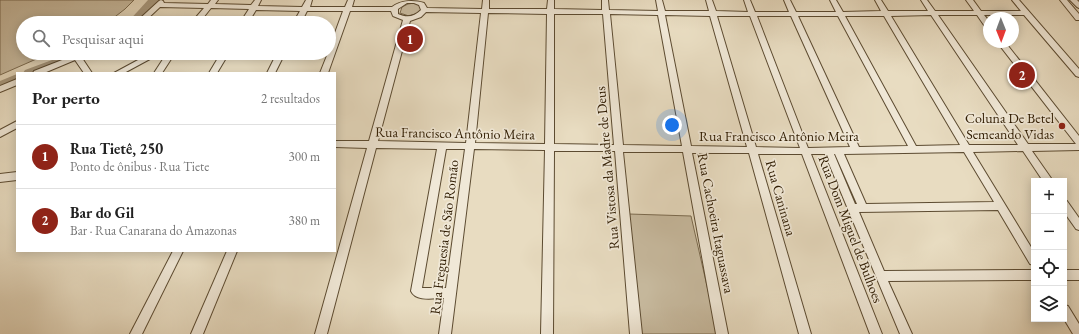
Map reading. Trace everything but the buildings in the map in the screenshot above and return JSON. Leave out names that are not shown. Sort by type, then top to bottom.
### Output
[{"type":"street","points":[[201,16],[215,0]]},
{"type":"street","points":[[248,16],[258,0]]},
{"type":"street","points":[[300,16],[309,0]]},
{"type":"street","points":[[336,41],[351,0]]},
{"type":"street","name":"Rua Freguesia de São Romão","points":[[445,334],[470,145],[486,0]]},
{"type":"street","points":[[547,334],[551,0]]},
{"type":"street","name":"Rua Vistosa da Madre de Deus","points":[[605,0],[636,334]]},
{"type":"street","name":"Rua Cachoeira Itaguassava","points":[[659,0],[722,334]]},
{"type":"street","name":"Rua Caninana","points":[[709,0],[805,334]]},
{"type":"street","name":"Rua Dom Miguel de Bulhoes","points":[[747,0],[876,334]]},
{"type":"street","points":[[787,0],[856,150]]},
{"type":"street","points":[[833,0],[913,148]]},
{"type":"street","points":[[878,0],[1031,256]]},
{"type":"street","points":[[924,0],[1046,178]]},
{"type":"street","points":[[969,0],[983,18]]},
{"type":"street","points":[[1015,0],[1076,66],[1079,74]]},
{"type":"street","points":[[1063,0],[1079,18]]},
{"type":"street","points":[[1073,0],[1079,6]]},
{"type":"street","points":[[147,16],[161,3],[209,7],[394,9],[402,3],[411,1],[419,2],[424,7],[424,10]]},
{"type":"street","points":[[394,9],[395,15],[407,19],[416,17],[424,10],[661,12],[713,14],[1026,13]]},
{"type":"street","points":[[321,334],[407,19]]},
{"type":"street","points":[[1006,48],[1079,142]]},
{"type":"street","points":[[40,72],[70,60]]},
{"type":"street","points":[[79,60],[87,72]]},
{"type":"street","points":[[120,72],[143,60]]},
{"type":"street","points":[[159,72],[166,60]]},
{"type":"street","points":[[214,72],[221,60]]},
{"type":"street","points":[[272,72],[278,60]]},
{"type":"street","points":[[324,72],[329,60]]},
{"type":"street","points":[[0,89],[16,82]]},
{"type":"street","points":[[0,134],[16,125]]},
{"type":"street","name":"Rua Francisco Antônio Meira","points":[[336,144],[806,151],[913,148],[1079,147]]},
{"type":"street","points":[[442,145],[416,291],[419,293],[451,293]]},
{"type":"street","points":[[833,150],[858,208],[881,276],[906,334]]},
{"type":"street","points":[[0,178],[16,176]]},
{"type":"street","points":[[858,208],[1001,206]]},
{"type":"street","points":[[1067,208],[1079,226]]},
{"type":"street","points":[[136,334],[177,252]]},
{"type":"street","points":[[197,334],[232,252]]},
{"type":"street","points":[[881,276],[1031,275]]},
{"type":"street","points":[[1067,275],[1079,275]]},
{"type":"street","points":[[1067,315],[1079,334]]},
{"type":"shaded area","points":[[0,0],[134,0],[116,16],[16,16],[16,60],[34,60],[0,75]]},
{"type":"shaded area","points":[[415,3],[420,6],[421,12],[409,16],[400,13],[402,7]]},
{"type":"shaded area","points":[[629,214],[691,216],[718,334],[640,334]]},
{"type":"waterway","points":[[139,16],[154,0]]},
{"type":"waterway","points":[[32,72],[63,60]]},
{"type":"waterway","points":[[0,86],[16,78]]},
{"type":"place","name":"Rua Tietê, 250","points":[[410,39]]},
{"type":"place","name":"Bar do Gil","points":[[1022,75]]},
{"type":"place","name":"Coluna De Betel Semeando Vidas","points":[[1062,126]]}]
